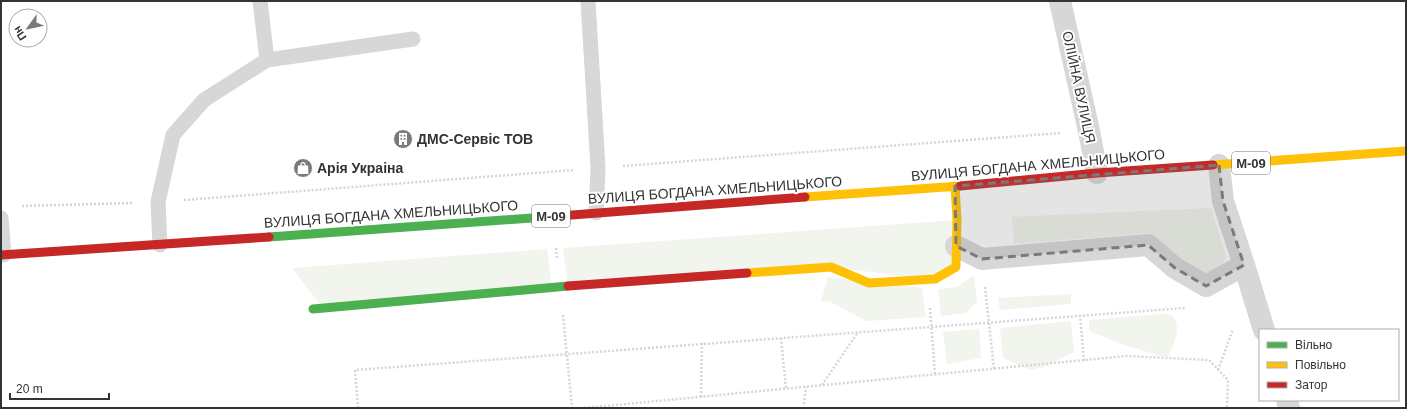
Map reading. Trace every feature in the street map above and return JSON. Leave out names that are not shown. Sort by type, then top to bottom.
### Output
[{"type":"main road","name":"ВУЛИЦЯ БОГДАНА ХМЕЛЬНИЦЬКОГО","points":[[2,255],[596,213],[955,186],[1097,173],[1406,151]]},
{"type":"main road","points":[[313,309],[560,286],[831,267],[869,284],[935,278],[956,267],[957,220],[955,186]]},
{"type":"street","name":"ОЛІЙНА ВУЛИЦЯ","points":[[1060,1],[1097,173]]},
{"type":"street","points":[[1219,165],[1224,201],[1264,329]]},
{"type":"street","points":[[956,246],[982,259],[1148,245],[1175,268],[1206,286],[1244,265]]},
{"type":"lane","points":[[260,1],[267,60]]},
{"type":"lane","points":[[588,1],[598,168],[596,213]]},
{"type":"lane","points":[[160,245],[158,202],[173,135],[204,100],[267,60],[413,39]]},
{"type":"lane","points":[[1,218],[2,255]]},
{"type":"path","points":[[17,206],[158,202],[1089,131]]},
{"type":"path","points":[[556,248],[572,408]]},
{"type":"path","points":[[982,259],[994,369]]},
{"type":"path","points":[[927,279],[935,374]]},
{"type":"path","points":[[358,408],[355,370],[1189,307]]},
{"type":"path","points":[[1080,315],[1084,361]]},
{"type":"path","points":[[822,385],[859,332]]},
{"type":"path","points":[[781,338],[786,389]]},
{"type":"path","points":[[701,397],[702,344]]},
{"type":"path","points":[[584,408],[1126,356],[1209,360],[1228,380],[1228,408]]},
{"type":"path","points":[[804,404],[806,387]]},
{"type":"highlighted area","points":[[1219,165],[1223,201],[1244,265],[1206,286],[1175,268],[1148,245],[982,259],[956,246],[955,186]]},
{"type":"shaded area","points":[[1211,208],[1226,256],[1221,269],[1207,277],[1195,270],[1149,233],[1014,244],[1012,217]]},
{"type":"shaded area","points":[[957,220],[956,267],[927,279],[831,267],[568,286],[563,248]]},
{"type":"shaded area","points":[[547,249],[552,288],[323,308],[292,268]]},
{"type":"shaded area","points":[[974,275],[977,301],[966,313],[941,316],[938,289],[957,287]]},
{"type":"shaded area","points":[[828,277],[922,288],[926,317],[866,321],[829,301],[821,302]]},
{"type":"shaded area","points":[[1071,294],[1071,304],[1000,310],[998,298]]},
{"type":"shaded area","points":[[1162,314],[1172,315],[1177,325],[1176,336],[1168,358],[1121,344],[1089,331],[1089,320]]},
{"type":"shaded area","points":[[1071,321],[1074,352],[1044,367],[1030,370],[1003,358],[1000,328]]},
{"type":"shaded area","points":[[979,329],[981,358],[947,364],[943,332]]},
{"type":"traffic: fast","points":[[269,237],[559,216]]},
{"type":"traffic: fast","points":[[313,309],[568,286]]},
{"type":"traffic: slow","points":[[1213,165],[1406,151]]},
{"type":"traffic: slow","points":[[747,273],[831,267],[869,283],[935,279],[956,267],[957,220],[955,186]]},
{"type":"traffic: slow","points":[[805,197],[960,186]]},
{"type":"traffic: jam","points":[[960,186],[1097,173],[1213,165]]},
{"type":"traffic: jam","points":[[559,216],[805,197]]},
{"type":"traffic: jam","points":[[1,255],[269,237]]},
{"type":"traffic: jam","points":[[568,286],[747,273]]},
{"type":"place","name":"ДМС-Сервіс ТОВ","points":[[403,139]]},
{"type":"place","name":"Арія Украіна","points":[[303,168]]}]
